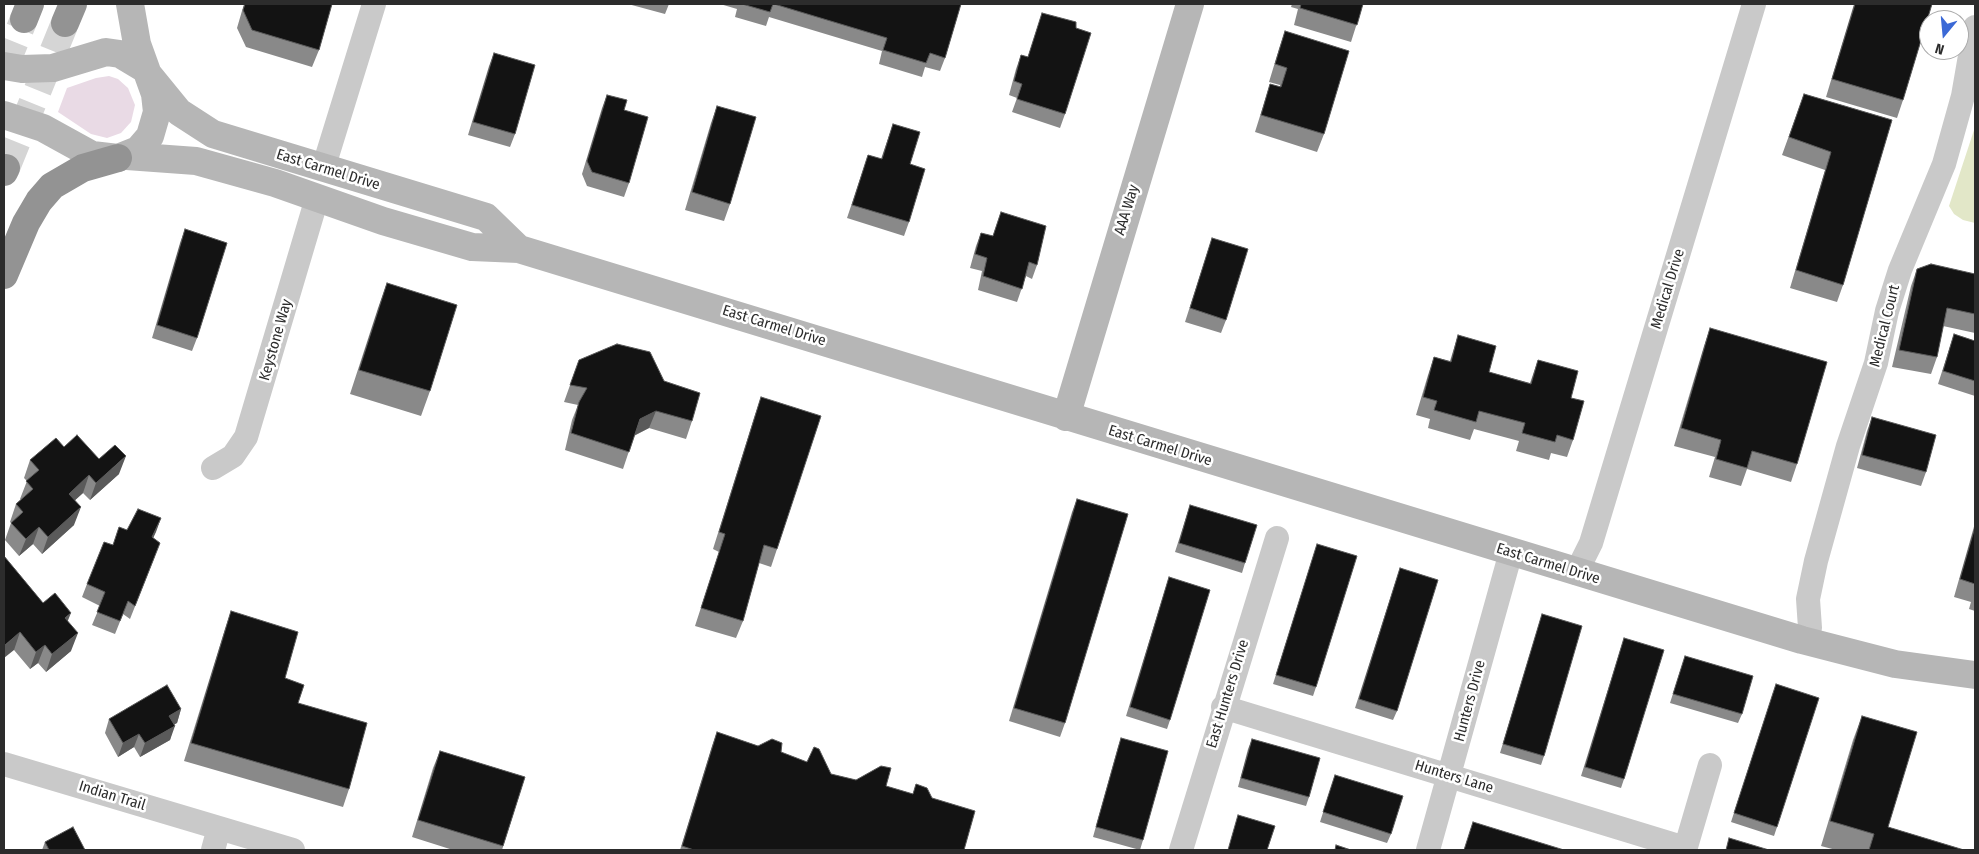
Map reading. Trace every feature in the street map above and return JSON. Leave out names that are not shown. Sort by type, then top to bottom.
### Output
[{"type":"highway","points":[[4,275],[26,223],[52,186],[83,168],[123,157]]},
{"type":"street","points":[[123,157],[145,143],[156,122],[158,112],[155,94],[137,44],[130,4]]},
{"type":"street","points":[[324,169],[374,4]]},
{"type":"street","name":"AAA Way","points":[[1066,418],[1190,4]]},
{"type":"street","name":"Medical Drive","points":[[1576,573],[1591,543],[1754,4]]},
{"type":"street","name":"Medical Court","points":[[1806,634],[1808,599],[1818,551],[1848,446],[1876,363],[1887,311],[1900,270],[1947,154],[1963,96],[1975,27]]},
{"type":"street","points":[[4,66],[28,70],[53,68],[106,52],[120,54],[147,71]]},
{"type":"street","name":"East Carmel Drive","points":[[147,71],[179,112],[208,132],[232,142],[486,217],[520,249]]},
{"type":"street","name":"East Carmel Drive","points":[[4,115],[43,128],[92,155],[196,161],[275,183],[383,221],[472,247],[520,249],[1576,573],[1806,634],[1895,664],[1975,676]]},
{"type":"street","name":"Keystone Way","points":[[214,468],[233,456],[246,437],[317,198]]},
{"type":"street","name":"East Hunters Drive","points":[[1181,850],[1223,707],[1277,538]]},
{"type":"street","name":"Hunters Drive","points":[[1428,850],[1511,552]]},
{"type":"street","name":"Hunters Lane","points":[[1223,707],[1685,849]]},
{"type":"street","name":"Indian Trail","points":[[4,764],[216,839],[293,850]]},
{"type":"street","points":[[1685,849],[1710,765]]},
{"type":"shaded area","points":[[109,76],[118,79],[128,88],[135,105],[131,122],[121,133],[107,138],[91,134],[58,112],[67,88],[96,78]]},
{"type":"shaded area","points":[[1975,127],[1975,223],[1963,220],[1954,214],[1949,206]]},
{"type":"building","points":[[245,4],[332,4],[319,50],[252,30],[243,10]]},
{"type":"building","points":[[742,4],[773,4],[770,12]]},
{"type":"building","points":[[774,4],[961,4],[945,58],[930,53],[926,63],[883,50],[887,38]]},
{"type":"building","points":[[1301,4],[1363,4],[1357,25],[1300,8]]},
{"type":"building","points":[[1855,4],[1932,4],[1930,10],[1919,10],[1919,47],[1903,100],[1832,79]]},
{"type":"building","points":[[1042,13],[1076,22],[1076,28],[1091,33],[1065,114],[1017,99],[1022,84],[1014,81],[1021,55],[1028,57]]},
{"type":"building","points":[[1285,31],[1349,51],[1324,134],[1261,115],[1270,84],[1281,87],[1287,68],[1275,64]]},
{"type":"building","points":[[494,53],[535,65],[515,134],[473,122]]},
{"type":"building","points":[[1804,94],[1892,120],[1843,285],[1796,270],[1831,152],[1789,137]]},
{"type":"building","points":[[607,95],[627,100],[624,110],[648,117],[629,183],[592,172],[587,161]]},
{"type":"building","points":[[717,106],[756,117],[730,204],[692,192]]},
{"type":"building","points":[[893,124],[920,132],[910,164],[925,169],[909,222],[852,205],[868,155],[882,159]]},
{"type":"building","points":[[1001,212],[1046,226],[1037,265],[1029,262],[1022,289],[983,276],[987,258],[975,254],[981,233],[993,236]]},
{"type":"building","points":[[185,229],[227,243],[197,338],[157,325]]},
{"type":"building","points":[[1212,238],[1248,249],[1226,320],[1190,308]]},
{"type":"building","points":[[1931,264],[1975,274],[1975,314],[1947,308],[1937,357],[1899,350],[1917,269]]},
{"type":"building","points":[[387,283],[457,305],[430,391],[359,370]]},
{"type":"building","points":[[1710,328],[1827,362],[1797,464],[1752,451],[1747,468],[1716,459],[1721,440],[1681,428]]},
{"type":"building","points":[[1954,334],[1975,341],[1975,381],[1943,371]]},
{"type":"building","points":[[1458,335],[1496,346],[1489,372],[1531,384],[1538,360],[1578,371],[1571,398],[1584,401],[1573,440],[1557,435],[1555,442],[1522,433],[1525,423],[1479,411],[1476,422],[1434,410],[1437,401],[1423,397],[1434,357],[1451,362]]},
{"type":"building","points":[[617,344],[650,352],[664,381],[700,393],[692,421],[656,411],[640,419],[629,452],[571,433],[579,402],[587,388],[570,385],[579,360]]},
{"type":"building","points":[[761,397],[821,416],[777,549],[764,545],[743,621],[701,608],[725,534],[719,532]]},
{"type":"building","points":[[1872,417],[1936,435],[1926,472],[1862,455]]},
{"type":"building","points":[[77,435],[99,459],[115,445],[126,456],[96,483],[89,475],[69,494],[81,507],[48,537],[39,527],[26,539],[11,523],[23,512],[16,504],[33,489],[26,481],[39,470],[30,460],[56,438],[64,447]]},
{"type":"building","points":[[1077,499],[1128,514],[1065,723],[1014,708]]},
{"type":"building","points":[[1190,505],[1257,525],[1245,563],[1179,543]]},
{"type":"building","points":[[138,509],[161,518],[152,537],[160,543],[135,606],[128,601],[120,621],[97,612],[105,592],[87,584],[104,542],[113,545],[119,527],[127,530]]},
{"type":"building","points":[[1975,527],[1975,584],[1960,579]]},
{"type":"building","points":[[1317,544],[1357,556],[1316,687],[1276,675]]},
{"type":"building","points":[[4,556],[43,603],[55,593],[71,613],[65,618],[78,633],[52,654],[45,645],[36,652],[20,632],[4,646]]},
{"type":"building","points":[[1400,568],[1438,580],[1397,711],[1359,699]]},
{"type":"building","points":[[1169,577],[1210,590],[1170,720],[1130,707]]},
{"type":"building","points":[[231,611],[298,632],[285,678],[304,685],[298,703],[367,723],[349,789],[191,743]]},
{"type":"building","points":[[1542,614],[1582,626],[1544,756],[1503,744]]},
{"type":"building","points":[[1624,638],[1664,650],[1624,779],[1585,767]]},
{"type":"building","points":[[1685,656],[1753,676],[1742,714],[1673,694]]},
{"type":"building","points":[[1776,684],[1819,698],[1777,827],[1734,813]]},
{"type":"building","points":[[167,685],[181,709],[169,716],[175,726],[145,743],[139,734],[123,743],[109,719]]},
{"type":"building","points":[[1862,716],[1917,732],[1888,827],[1964,850],[1869,850],[1874,834],[1830,821]]},
{"type":"building","points":[[717,732],[758,746],[772,739],[782,743],[781,752],[807,762],[814,747],[819,749],[831,774],[856,780],[881,766],[891,768],[886,786],[913,794],[916,784],[927,788],[932,798],[975,811],[964,850],[694,850],[682,846]]},
{"type":"building","points":[[1121,738],[1168,751],[1143,840],[1096,827]]},
{"type":"building","points":[[1252,739],[1320,758],[1309,797],[1241,778]]},
{"type":"building","points":[[440,751],[525,777],[503,846],[418,820]]},
{"type":"building","points":[[1335,775],[1403,796],[1391,834],[1323,812]]},
{"type":"building","points":[[1238,815],[1275,826],[1267,850],[1228,850]]},
{"type":"building","points":[[1473,822],[1564,850],[1464,850]]},
{"type":"building","points":[[73,827],[85,850],[49,850],[45,842]]},
{"type":"building","points":[[1729,838],[1769,850],[1726,850]]},
{"type":"building","points":[[1336,845],[1351,850],[1335,850]]},
{"type":"tunnel","points":[[4,68],[24,19]]},
{"type":"tunnel","points":[[6,168],[65,23]]}]
